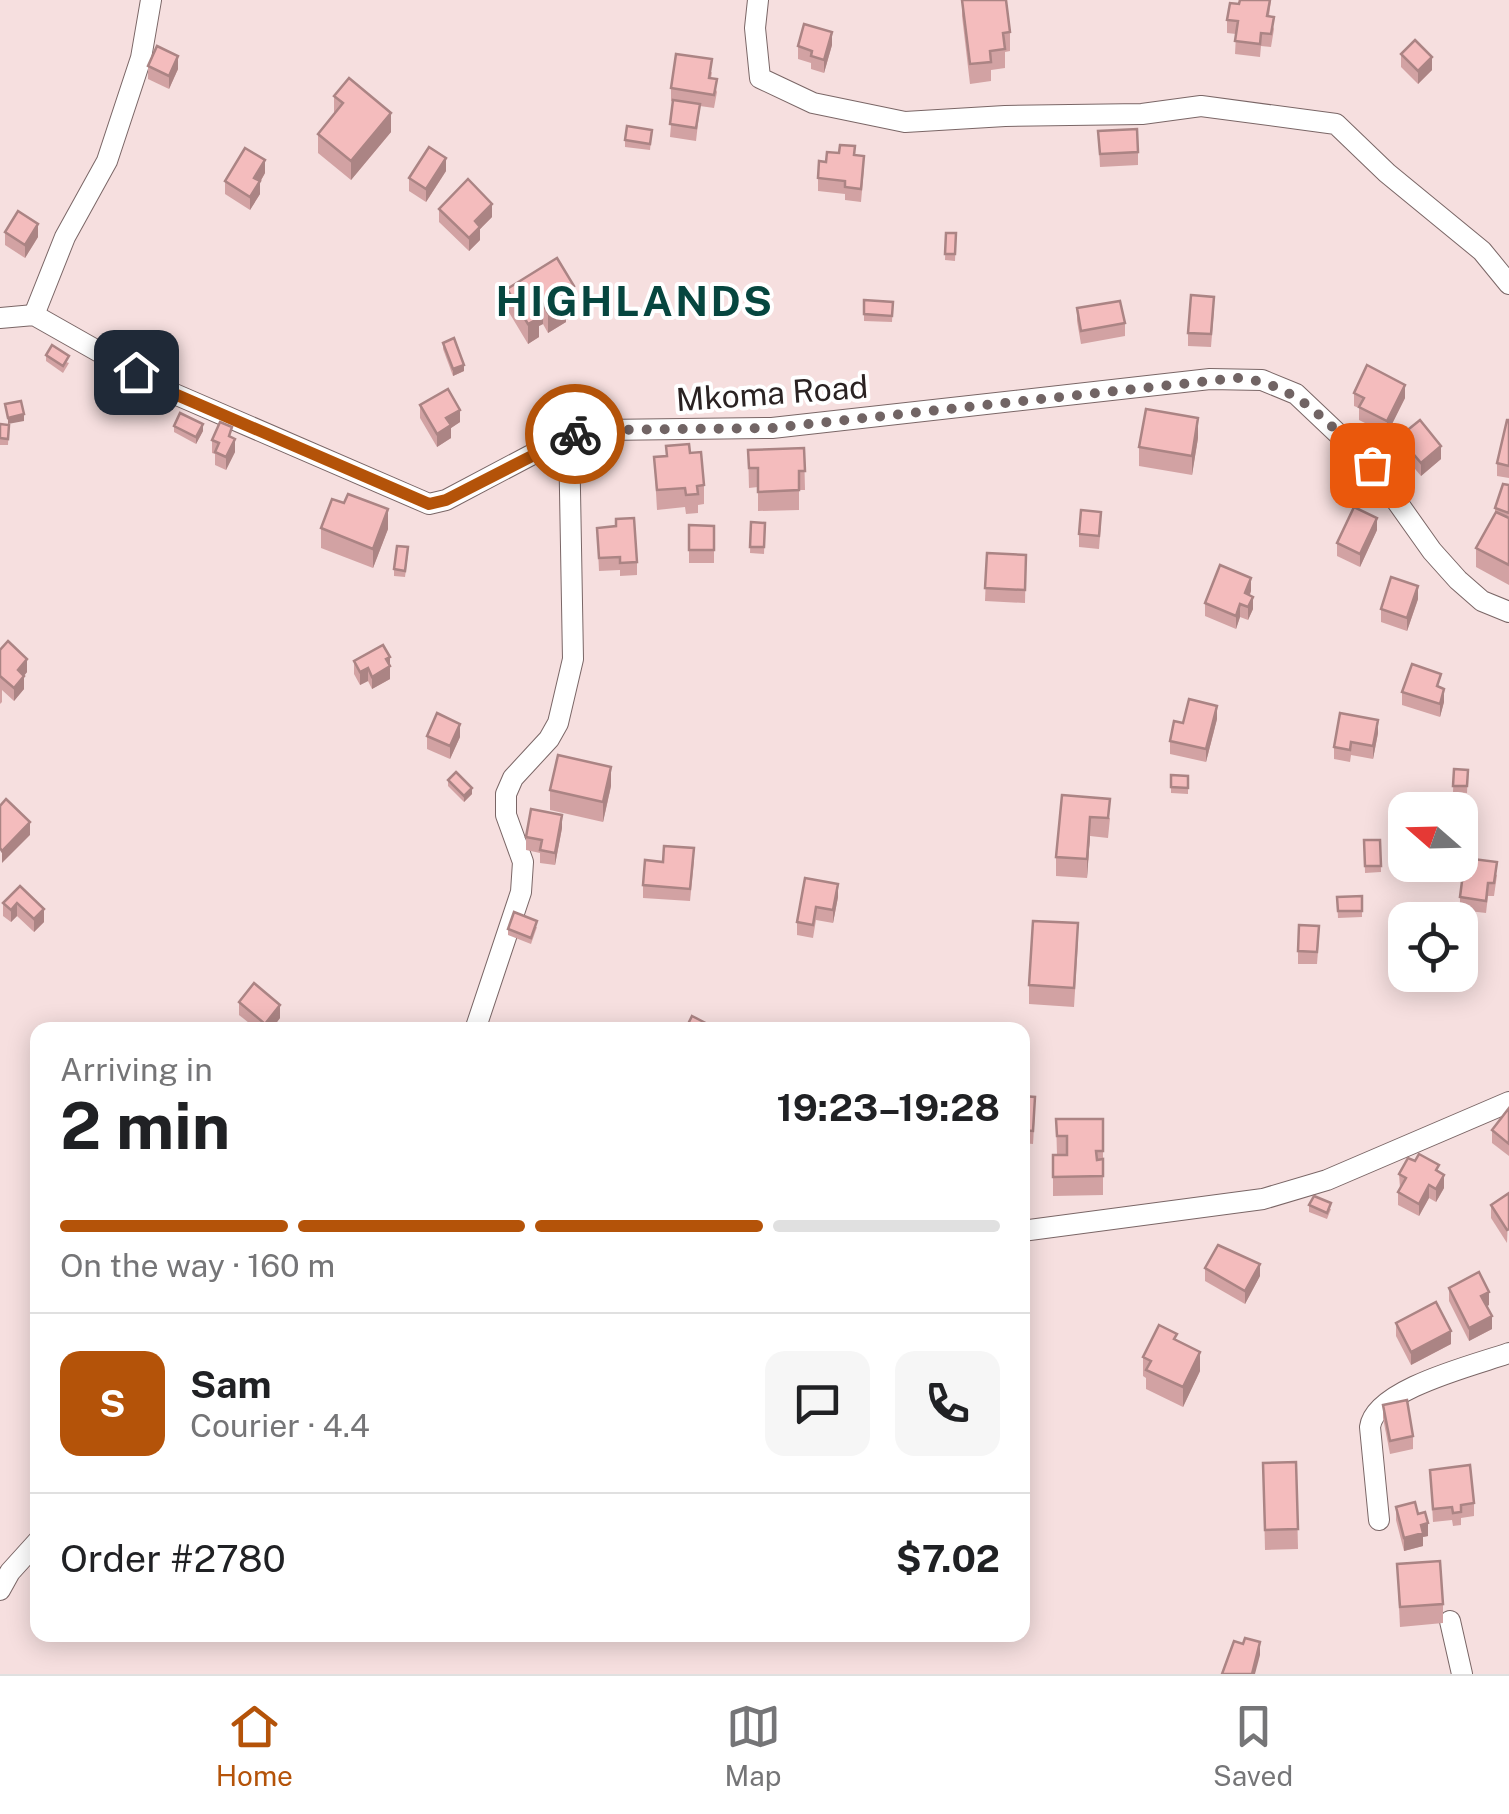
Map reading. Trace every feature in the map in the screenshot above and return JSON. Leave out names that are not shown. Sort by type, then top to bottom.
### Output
[{"type":"street","points":[[0,318],[34,315],[65,237],[107,161],[140,58],[150,0]]},
{"type":"street","points":[[758,0],[754,28],[760,78],[813,103],[905,122],[1142,114],[1201,106],[1336,124],[1482,252],[1509,284]]},
{"type":"street","name":"Mkoma Road","points":[[34,315],[170,392],[429,504],[446,500],[568,435],[602,430],[772,428],[1210,379],[1262,380],[1296,394],[1372,465],[1458,580],[1482,601],[1509,612]]},
{"type":"street","points":[[478,1022],[521,892],[524,862],[506,815],[506,794],[513,778],[550,739],[558,723],[572,659],[568,435]]},
{"type":"street","points":[[1030,1230],[1262,1199],[1327,1180],[1509,1102]]},
{"type":"street","points":[[1379,1520],[1370,1427],[1374,1412],[1404,1391],[1509,1353]]},
{"type":"street","points":[[0,1590],[30,1550]]},
{"type":"street","points":[[1450,1621],[1462,1674]]},
{"type":"building","points":[[962,0],[1006,0],[1010,32],[1003,33],[1005,49],[990,51],[991,62],[970,64]]},
{"type":"building","points":[[1240,0],[1270,0],[1267,16],[1274,17],[1271,34],[1261,33],[1260,44],[1235,41],[1238,21],[1227,20],[1230,3],[1239,4]]},
{"type":"building","points":[[804,24],[832,32],[824,60],[798,46]]},
{"type":"building","points":[[1415,40],[1432,57],[1418,71],[1401,54]]},
{"type":"building","points":[[157,46],[178,56],[169,76],[148,66]]},
{"type":"building","points":[[676,54],[712,59],[709,78],[717,79],[714,95],[671,88]]},
{"type":"building","points":[[349,78],[391,113],[351,161],[318,134],[343,103],[334,96]]},
{"type":"building","points":[[673,100],[700,104],[696,128],[670,124]]},
{"type":"building","points":[[627,126],[652,130],[650,144],[625,140]]},
{"type":"building","points":[[1137,129],[1138,152],[1100,154],[1098,131]]},
{"type":"building","points":[[840,145],[855,146],[854,155],[864,156],[861,189],[845,187],[845,181],[818,178],[819,161],[826,162],[827,152],[839,153]]},
{"type":"building","points":[[429,147],[446,158],[426,189],[409,178]]},
{"type":"building","points":[[245,148],[265,160],[254,178],[260,181],[250,197],[225,181]]},
{"type":"building","points":[[468,179],[492,204],[475,221],[480,227],[469,238],[439,209]]},
{"type":"building","points":[[18,211],[38,224],[25,245],[5,232]]},
{"type":"building","points":[[946,233],[956,233],[955,254],[945,254]]},
{"type":"building","points":[[557,258],[574,286],[561,294],[566,302],[548,313],[543,304],[534,310],[539,318],[528,324],[507,289]]},
{"type":"building","points":[[1191,295],[1214,297],[1211,334],[1188,333]]},
{"type":"building","points":[[864,300],[893,302],[892,316],[864,314]]},
{"type":"building","points":[[1120,301],[1125,323],[1081,331],[1077,308]]},
{"type":"building","points":[[454,338],[464,365],[453,369],[443,343]]},
{"type":"building","points":[[52,345],[69,356],[63,366],[46,355]]},
{"type":"building","points":[[1367,365],[1405,385],[1387,421],[1359,407],[1364,398],[1354,393]]},
{"type":"building","points":[[448,389],[460,410],[446,418],[451,425],[437,434],[420,405]]},
{"type":"building","points":[[21,401],[24,414],[8,418],[5,404]]},
{"type":"building","points":[[1146,409],[1198,418],[1192,456],[1139,447]]},
{"type":"building","points":[[180,413],[203,424],[196,437],[174,426]]},
{"type":"building","points":[[1420,420],[1441,446],[1421,463],[1399,437]]},
{"type":"building","points":[[1509,420],[1509,466],[1497,463]]},
{"type":"building","points":[[220,422],[232,427],[229,436],[235,439],[226,457],[215,452],[219,443],[212,440]]},
{"type":"building","points":[[0,424],[9,425],[8,439],[0,438]]},
{"type":"building","points":[[689,444],[690,453],[701,452],[704,485],[697,486],[698,494],[686,495],[685,488],[657,490],[654,457],[667,456],[666,446]]},
{"type":"building","points":[[804,448],[805,471],[799,471],[799,490],[758,492],[758,468],[749,468],[748,450]]},
{"type":"building","points":[[1503,484],[1509,485],[1509,513],[1495,508]]},
{"type":"building","points":[[348,494],[388,509],[373,549],[321,528],[332,499],[344,503]]},
{"type":"building","points":[[1354,507],[1377,518],[1360,554],[1337,543]]},
{"type":"building","points":[[1081,510],[1101,512],[1099,536],[1079,534]]},
{"type":"building","points":[[1496,512],[1509,518],[1509,565],[1476,548]]},
{"type":"building","points":[[634,518],[637,562],[620,563],[620,557],[599,558],[597,528],[616,526],[616,519]]},
{"type":"building","points":[[751,522],[765,523],[764,547],[750,547]]},
{"type":"building","points":[[689,525],[714,526],[714,550],[689,550]]},
{"type":"building","points":[[397,546],[408,547],[405,571],[394,569]]},
{"type":"building","points":[[987,553],[1026,555],[1025,590],[985,588]]},
{"type":"building","points":[[1220,565],[1251,578],[1245,593],[1253,597],[1248,607],[1240,604],[1236,616],[1205,603]]},
{"type":"building","points":[[1391,577],[1418,586],[1407,618],[1381,609]]},
{"type":"building","points":[[8,641],[27,659],[18,670],[24,676],[14,688],[0,676],[0,650]]},
{"type":"building","points":[[383,645],[390,666],[372,677],[368,668],[360,672],[354,661]]},
{"type":"building","points":[[1412,664],[1441,674],[1437,686],[1444,689],[1440,704],[1402,692]]},
{"type":"building","points":[[1189,699],[1217,706],[1206,749],[1170,741],[1174,721],[1183,723]]},
{"type":"building","points":[[437,713],[460,724],[450,746],[427,736]]},
{"type":"building","points":[[1340,713],[1378,720],[1373,746],[1351,742],[1350,750],[1334,747]]},
{"type":"building","points":[[558,755],[611,767],[603,802],[550,790]]},
{"type":"building","points":[[1454,769],[1468,770],[1467,786],[1453,786]]},
{"type":"building","points":[[456,772],[472,788],[464,796],[448,780]]},
{"type":"building","points":[[1171,775],[1188,776],[1188,788],[1171,787]]},
{"type":"building","points":[[1062,795],[1110,799],[1108,818],[1090,817],[1087,859],[1056,857]]},
{"type":"building","points":[[6,799],[30,822],[2,851],[0,806]]},
{"type":"building","points":[[531,809],[562,815],[555,853],[540,850],[542,840],[526,837]]},
{"type":"building","points":[[1364,840],[1380,840],[1381,866],[1365,866]]},
{"type":"building","points":[[664,846],[694,848],[690,889],[643,885],[645,860],[663,862]]},
{"type":"building","points":[[1478,860],[1497,862],[1486,901],[1460,897],[1462,882],[1478,882]]},
{"type":"building","points":[[805,878],[838,884],[833,910],[816,907],[813,925],[797,922]]},
{"type":"building","points":[[20,886],[44,909],[34,919],[17,903],[11,910],[3,903]]},
{"type":"building","points":[[1362,896],[1362,911],[1338,911],[1337,897]]},
{"type":"building","points":[[514,912],[537,921],[531,938],[508,929]]},
{"type":"building","points":[[1033,921],[1078,923],[1074,988],[1029,985]]},
{"type":"building","points":[[1299,925],[1319,926],[1317,952],[1298,951]]},
{"type":"building","points":[[254,983],[280,1005],[263,1022],[239,1002]]},
{"type":"building","points":[[1030,1097],[1035,1097],[1033,1131],[1030,1131]]},
{"type":"building","points":[[1509,1108],[1509,1144],[1492,1130]]},
{"type":"building","points":[[1056,1119],[1103,1119],[1103,1151],[1096,1151],[1097,1160],[1103,1159],[1103,1176],[1053,1177],[1053,1155],[1067,1155],[1067,1136],[1057,1136]]},
{"type":"building","points":[[1419,1154],[1439,1165],[1436,1170],[1444,1175],[1436,1189],[1429,1185],[1419,1204],[1398,1192],[1406,1178],[1399,1174],[1408,1158],[1415,1161]]},
{"type":"building","points":[[1509,1193],[1509,1229],[1507,1230],[1491,1205]]},
{"type":"building","points":[[1314,1196],[1331,1203],[1327,1213],[1309,1205]]},
{"type":"building","points":[[1218,1245],[1260,1264],[1245,1291],[1205,1268]]},
{"type":"building","points":[[1479,1272],[1489,1292],[1481,1296],[1492,1316],[1469,1328],[1449,1288]]},
{"type":"building","points":[[1436,1302],[1451,1331],[1411,1352],[1396,1323]]},
{"type":"building","points":[[1159,1325],[1177,1334],[1174,1339],[1200,1352],[1183,1387],[1146,1370],[1151,1361],[1143,1357]]},
{"type":"building","points":[[1407,1400],[1413,1436],[1390,1441],[1383,1405]]},
{"type":"building","points":[[1296,1462],[1298,1529],[1265,1530],[1263,1463]]},
{"type":"building","points":[[1470,1465],[1474,1503],[1461,1505],[1461,1512],[1453,1513],[1452,1507],[1433,1509],[1430,1470]]},
{"type":"building","points":[[1415,1502],[1418,1514],[1425,1512],[1428,1523],[1421,1525],[1423,1533],[1404,1538],[1396,1507]]},
{"type":"building","points":[[1440,1561],[1443,1604],[1400,1607],[1397,1564]]},
{"type":"building","points":[[1245,1638],[1260,1642],[1252,1674],[1222,1674],[1234,1641],[1243,1644]]},
{"type":"way so far","points":[[575,434],[602,430],[772,428],[1237,378],[1262,380],[1296,394],[1372,465]]},
{"type":"district","name":"HIGHLANDS","points":[[635,300]]},
{"type":"route","points":[[136,372],[170,392],[429,504],[446,500],[575,434]]}]
